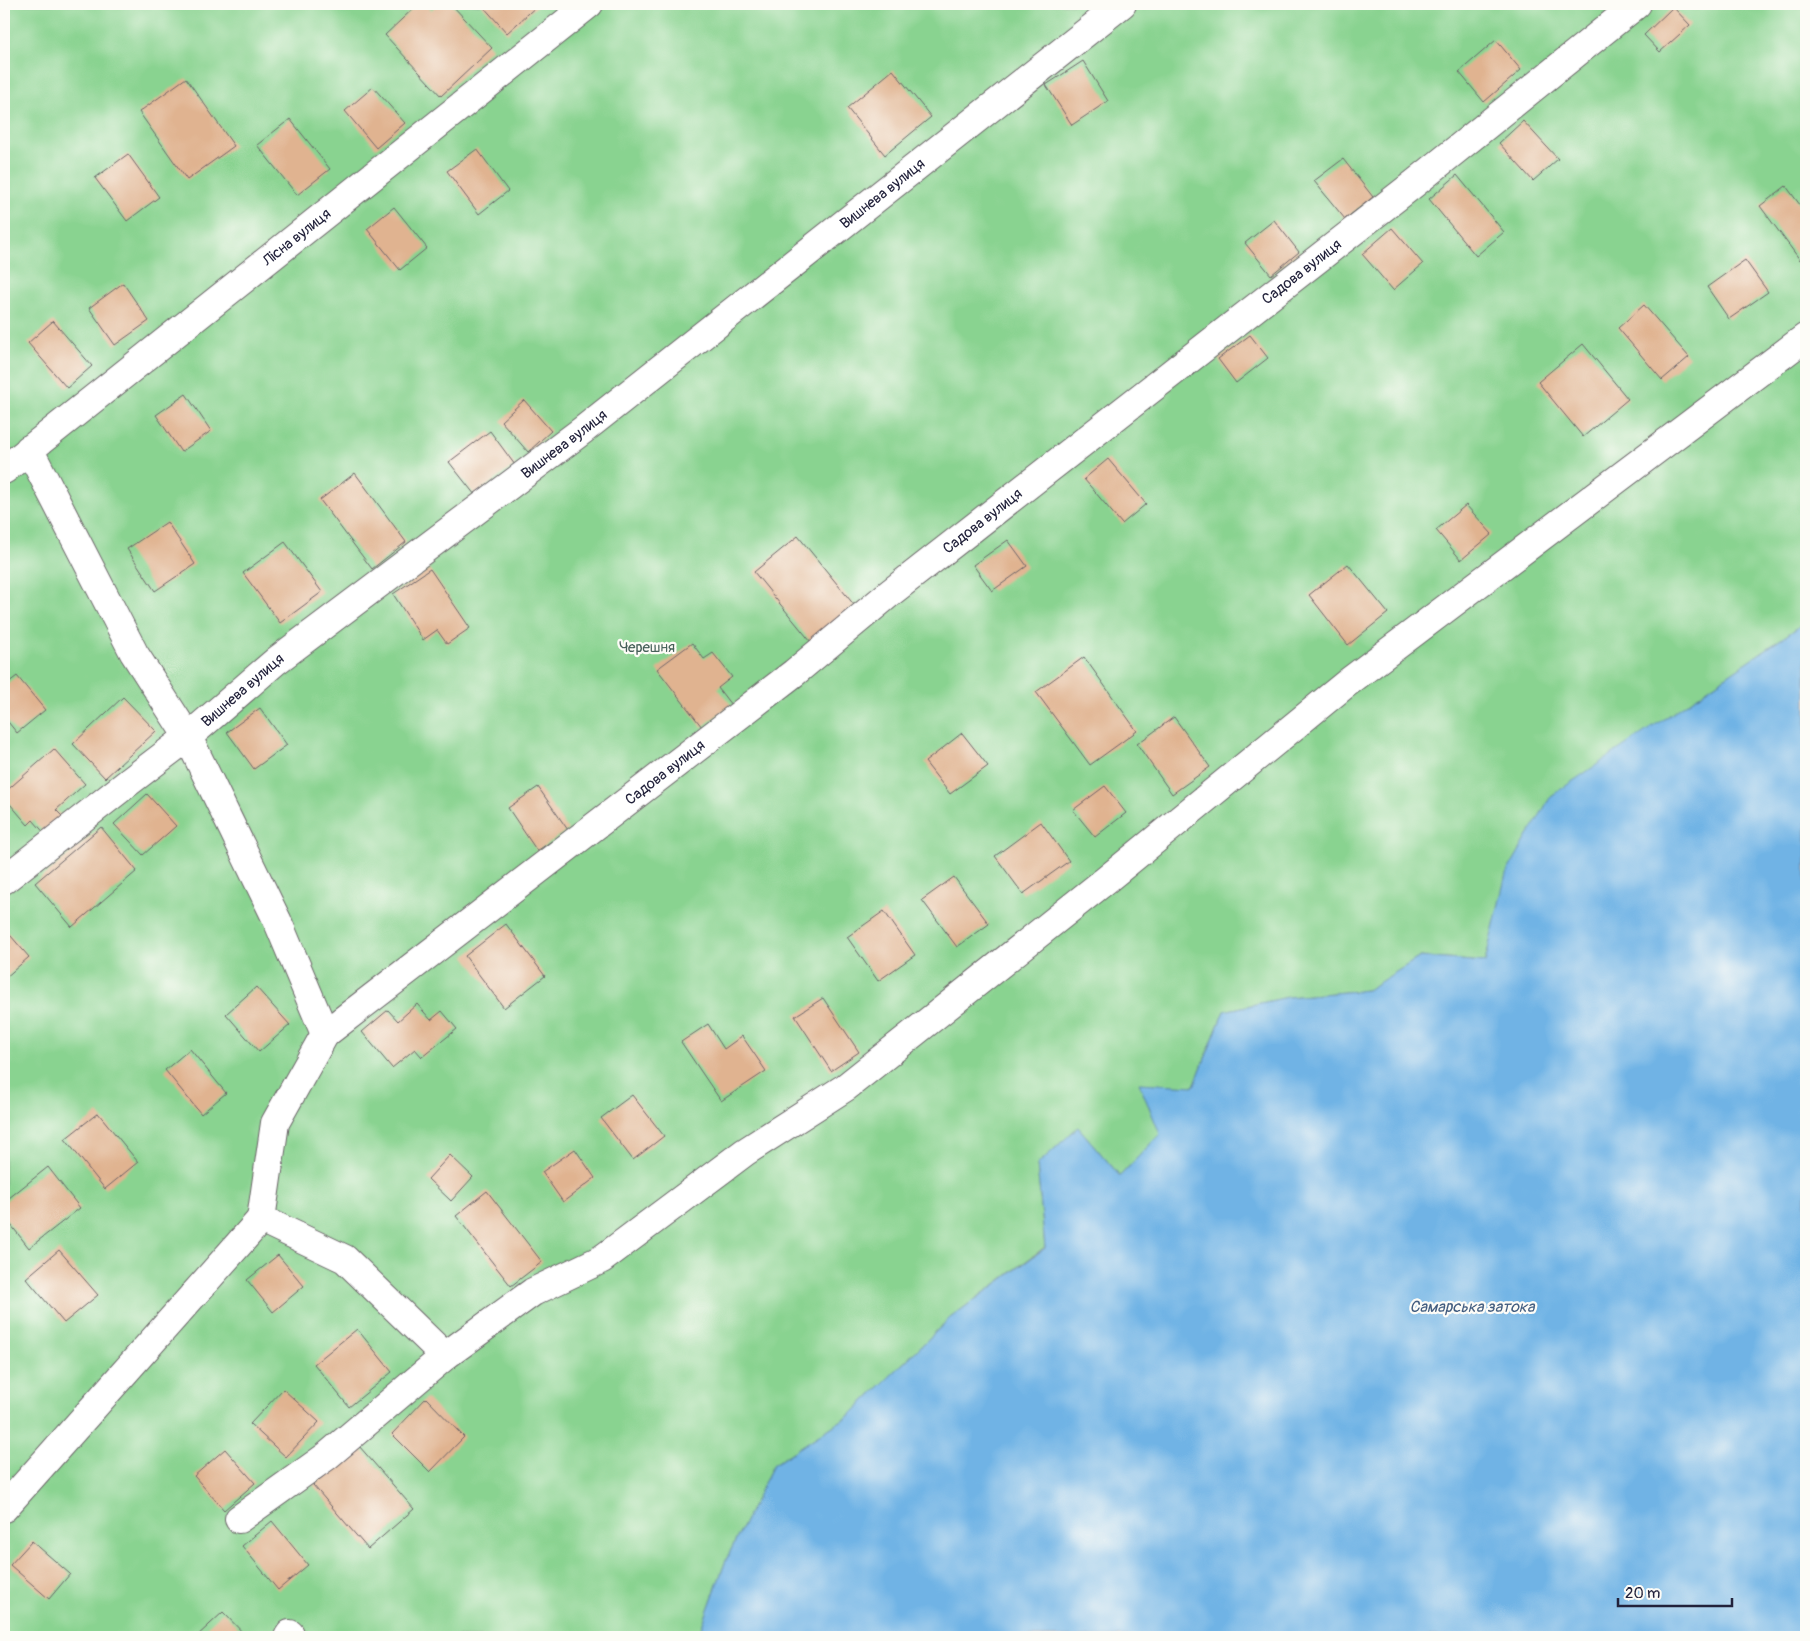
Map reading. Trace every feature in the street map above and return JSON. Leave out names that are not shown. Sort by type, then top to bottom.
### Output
[{"type":"lane","name":"Лісна вулиця","points":[[4,470],[589,4]]},
{"type":"lane","name":"Вишнева вулиця","points":[[4,880],[188,737],[276,661],[591,424],[1122,4]]},
{"type":"lane","name":"Садова вулиця","points":[[325,1034],[794,673],[890,593],[1415,183],[1636,4]]},
{"type":"lane","points":[[239,1519],[327,1456],[445,1356],[534,1292],[602,1259],[745,1152],[846,1087],[1106,880],[1348,683],[1806,337]]},
{"type":"lane","points":[[4,1508],[261,1219],[275,1123],[325,1034],[277,920],[188,737],[134,653],[29,449]]},
{"type":"lane","points":[[261,1219],[344,1259],[445,1356]]},
{"type":"green space","name":"Черешня","points":[[4,4],[1806,4],[1806,622],[1667,717],[1507,874],[1485,962],[1420,957],[1368,990],[1288,997],[1224,1011],[1194,1086],[1160,1134],[1120,1176],[1078,1127],[1037,1165],[1045,1247],[950,1318],[850,1415],[773,1465],[726,1560],[698,1637],[4,1637]]},
{"type":"water","name":"Самарська затока","points":[[1806,622],[1806,1637],[698,1637],[726,1560],[773,1465],[850,1415],[950,1318],[1045,1248],[1037,1165],[1078,1127],[1120,1176],[1160,1134],[1139,1083],[1194,1086],[1224,1011],[1288,997],[1367,990],[1420,957],[1485,962],[1506,874],[1551,796]]},
{"type":"building","points":[[418,4],[426,4],[431,10],[438,4],[451,4],[492,48],[441,96],[385,35]]},
{"type":"building","points":[[481,4],[539,4],[507,33]]},
{"type":"building","points":[[1673,7],[1690,25],[1660,52],[1644,35]]},
{"type":"building","points":[[1496,40],[1521,70],[1484,102],[1459,72]]},
{"type":"building","points":[[1083,61],[1108,101],[1072,125],[1046,85]]},
{"type":"building","points":[[893,70],[931,117],[885,155],[847,108]]},
{"type":"building","points":[[186,78],[234,146],[187,180],[139,112]]},
{"type":"building","points":[[373,87],[405,123],[376,148],[345,111]]},
{"type":"building","points":[[290,119],[330,169],[297,195],[257,145]]},
{"type":"building","points":[[1523,121],[1558,159],[1533,181],[1499,143]]},
{"type":"building","points":[[477,149],[508,191],[479,214],[447,171]]},
{"type":"building","points":[[128,154],[159,197],[127,221],[95,178]]},
{"type":"building","points":[[1343,159],[1373,197],[1345,219],[1314,181]]},
{"type":"building","points":[[1457,175],[1504,232],[1476,256],[1429,199]]},
{"type":"building","points":[[1786,186],[1806,213],[1806,255],[1800,260],[1760,206]]},
{"type":"building","points":[[394,207],[427,248],[400,270],[367,229]]},
{"type":"building","points":[[1274,220],[1299,252],[1271,275],[1245,243]]},
{"type":"building","points":[[1392,228],[1423,264],[1393,290],[1362,254]]},
{"type":"building","points":[[1745,260],[1768,292],[1729,319],[1707,287]]},
{"type":"building","points":[[123,283],[149,321],[115,345],[89,308]]},
{"type":"building","points":[[1644,305],[1689,357],[1662,380],[1618,328]]},
{"type":"building","points":[[53,321],[92,366],[67,388],[28,343]]},
{"type":"building","points":[[1250,335],[1268,358],[1236,383],[1218,359]]},
{"type":"building","points":[[1583,344],[1628,399],[1583,437],[1538,382]]},
{"type":"building","points":[[186,394],[211,431],[181,452],[156,415]]},
{"type":"building","points":[[524,400],[551,431],[528,452],[501,421]]},
{"type":"building","points":[[490,431],[515,465],[475,495],[449,462]]},
{"type":"building","points":[[1108,459],[1146,504],[1122,524],[1084,479]]},
{"type":"building","points":[[355,473],[406,542],[372,569],[320,500]]},
{"type":"building","points":[[1466,505],[1492,534],[1461,560],[1436,530]]},
{"type":"building","points":[[167,522],[195,564],[155,591],[127,549]]},
{"type":"building","points":[[798,536],[855,606],[811,642],[754,572]]},
{"type":"building","points":[[1008,540],[1027,566],[992,591],[973,565]]},
{"type":"building","points":[[285,542],[322,592],[280,623],[243,573]]},
{"type":"building","points":[[1348,564],[1388,613],[1348,645],[1309,595]]},
{"type":"building","points":[[430,569],[470,628],[447,644],[437,630],[423,640],[393,594]]},
{"type":"building","points":[[692,643],[704,659],[713,653],[732,677],[718,688],[731,705],[702,727],[657,669]]},
{"type":"building","points":[[1084,657],[1137,731],[1090,765],[1036,692]]},
{"type":"building","points":[[17,676],[45,710],[17,733],[4,717],[4,686]]},
{"type":"building","points":[[123,697],[156,731],[105,778],[73,744]]},
{"type":"building","points":[[260,708],[287,745],[254,769],[227,732]]},
{"type":"building","points":[[1174,717],[1210,767],[1172,794],[1137,744]]},
{"type":"building","points":[[962,733],[988,766],[950,794],[925,762]]},
{"type":"building","points":[[54,749],[85,784],[56,810],[65,819],[47,836],[33,820],[28,825],[4,797],[4,793]]},
{"type":"building","points":[[1105,786],[1126,813],[1095,837],[1073,810]]},
{"type":"building","points":[[538,787],[568,830],[537,851],[508,808]]},
{"type":"building","points":[[147,794],[176,826],[143,855],[114,824]]},
{"type":"building","points":[[1041,822],[1069,861],[1023,894],[995,856]]},
{"type":"building","points":[[101,827],[137,871],[72,927],[35,883]]},
{"type":"building","points":[[954,877],[989,924],[957,947],[922,900]]},
{"type":"building","points":[[884,911],[915,955],[878,981],[847,937]]},
{"type":"building","points":[[506,924],[545,976],[504,1008],[465,956]]},
{"type":"building","points":[[4,928],[29,957],[4,979]]},
{"type":"building","points":[[256,987],[290,1025],[259,1052],[226,1014]]},
{"type":"building","points":[[823,998],[859,1052],[831,1071],[795,1016]]},
{"type":"building","points":[[417,1004],[431,1020],[442,1011],[457,1029],[422,1057],[415,1049],[392,1068],[362,1032],[388,1010],[398,1021]]},
{"type":"building","points":[[708,1024],[724,1049],[742,1036],[766,1071],[721,1101],[681,1042]]},
{"type":"building","points":[[190,1049],[226,1093],[201,1114],[165,1070]]},
{"type":"building","points":[[632,1095],[664,1136],[633,1160],[601,1118]]},
{"type":"building","points":[[98,1113],[138,1162],[105,1189],[65,1139]]},
{"type":"building","points":[[575,1149],[595,1178],[563,1202],[542,1172]]},
{"type":"building","points":[[450,1155],[473,1177],[451,1201],[428,1179]]},
{"type":"building","points":[[48,1167],[80,1208],[29,1248],[4,1216],[4,1202]]},
{"type":"building","points":[[487,1191],[542,1262],[511,1286],[456,1216]]},
{"type":"building","points":[[59,1250],[98,1295],[64,1323],[26,1278]]},
{"type":"building","points":[[278,1255],[304,1286],[273,1312],[247,1280]]},
{"type":"building","points":[[357,1329],[392,1372],[349,1407],[314,1364]]},
{"type":"building","points":[[283,1389],[319,1422],[286,1457],[250,1424]]},
{"type":"building","points":[[426,1398],[464,1437],[430,1472],[392,1434]]},
{"type":"building","points":[[359,1446],[414,1509],[368,1549],[313,1485]]},
{"type":"building","points":[[225,1449],[255,1483],[224,1510],[194,1476]]},
{"type":"building","points":[[272,1521],[308,1565],[278,1590],[242,1546]]},
{"type":"building","points":[[32,1541],[70,1574],[49,1599],[10,1565]]},
{"type":"building","points":[[223,1612],[247,1637],[196,1637]]}]
